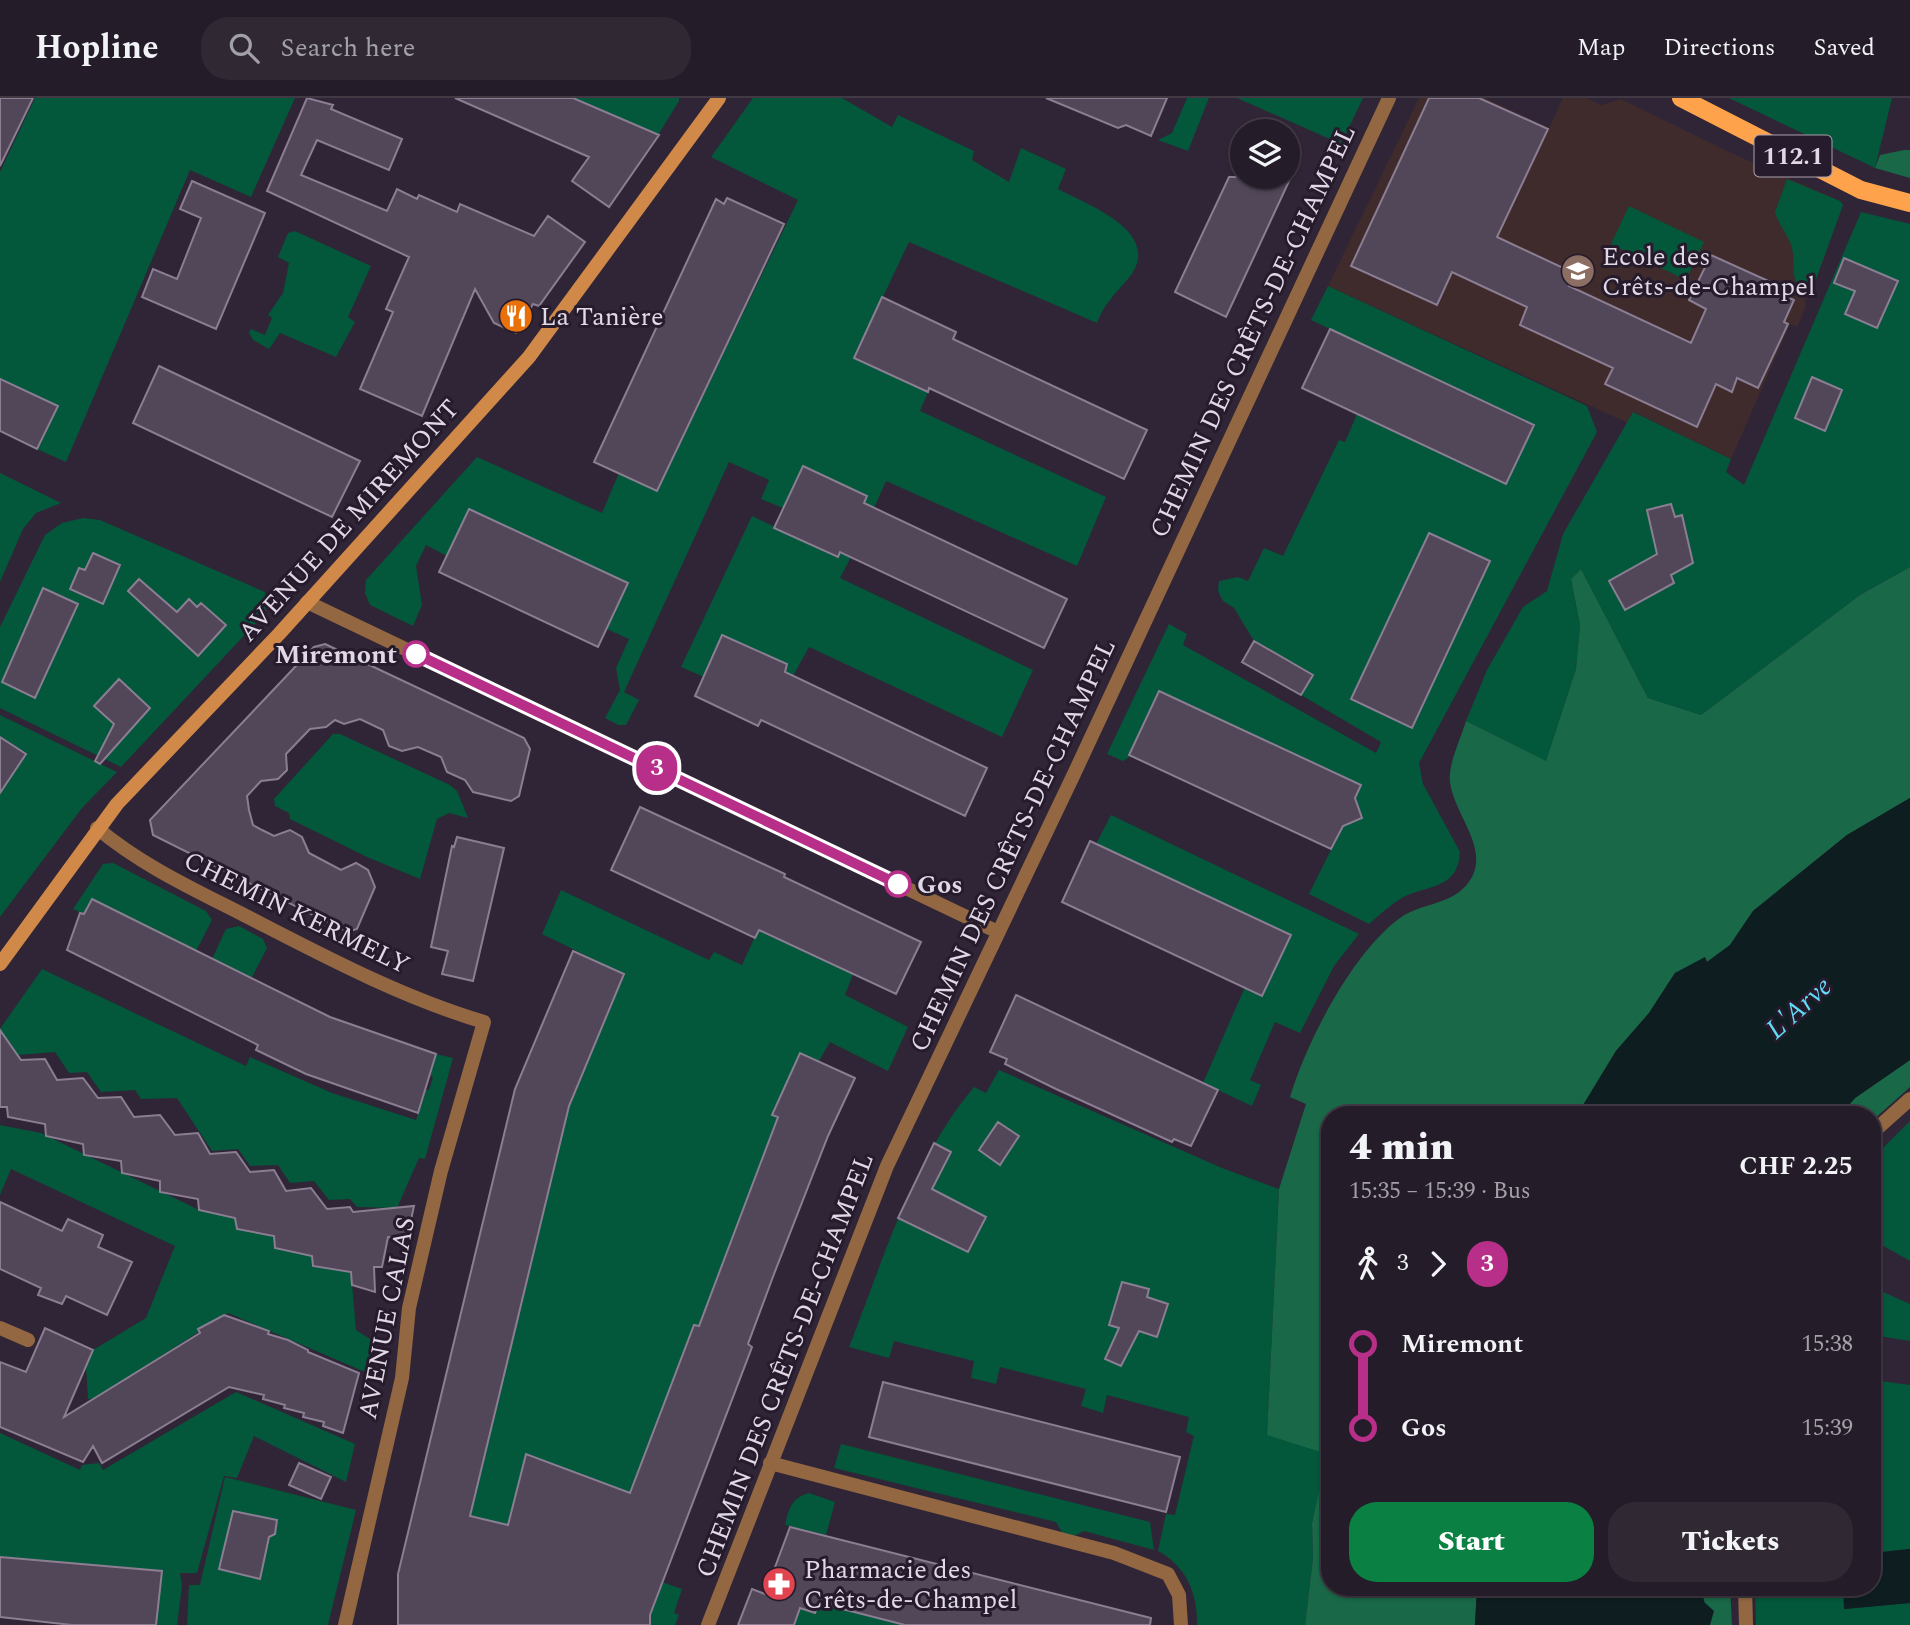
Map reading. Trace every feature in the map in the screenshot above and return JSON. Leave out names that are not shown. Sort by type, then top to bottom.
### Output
[{"type":"main road","name":"112.1","points":[[1681,98],[1861,190],[1910,203]]},
{"type":"street","name":"AVENUE DE MIREMONT","points":[[0,964],[97,828],[307,602],[544,338],[719,98]]},
{"type":"street","name":"CHEMIN DES CRÊTS-DE-CHAMPEL","points":[[708,1625],[887,1166],[1389,98]]},
{"type":"street","points":[[307,602],[998,932]]},
{"type":"street","name":"CHEMIN KERMELY","points":[[97,828],[133,857],[332,961],[453,1013],[484,1022]]},
{"type":"street","name":"AVENUE CALAS","points":[[345,1625],[402,1378],[409,1308],[441,1171],[484,1022]]},
{"type":"street","points":[[1881,1125],[1910,1099]]},
{"type":"street","points":[[0,1328],[28,1340]]},
{"type":"street","points":[[771,1463],[1114,1553],[1168,1574],[1179,1595],[1181,1625]]},
{"type":"street","points":[[1745,1596],[1746,1625]]},
{"type":"shaded area","name":"Ecole des Crêts-de-Champel","points":[[1419,98],[1485,98],[1549,128],[1563,98],[1587,98],[1601,105],[1621,99],[1729,152],[1840,201],[1843,205],[1810,296],[1805,299],[1806,306],[1797,327],[1790,324],[1731,459],[1634,412],[1628,423],[1328,286]]},
{"type":"green space","points":[[35,98],[295,98],[251,197],[190,170],[66,462],[37,449],[57,406],[0,379],[0,172]]},
{"type":"green space","points":[[573,98],[679,98],[679,101],[655,140],[653,133]]},
{"type":"green space","points":[[753,98],[842,98],[892,127],[898,115],[974,151],[972,160],[1009,182],[1021,148],[1066,169],[1058,189],[1102,211],[1129,232],[1137,245],[1138,259],[1131,275],[1108,302],[1097,323],[909,242],[854,358],[928,392],[920,411],[1106,497],[1077,566],[886,481],[874,508],[864,503],[867,496],[803,466],[783,508],[761,499],[769,480],[729,462],[624,692],[639,700],[626,725],[618,725],[605,718],[620,690],[616,668],[629,639],[607,629],[627,584],[447,556],[426,545],[416,566],[422,605],[413,626],[370,605],[365,593],[366,580],[477,457],[602,513],[619,473],[657,491],[798,200],[711,157]]},
{"type":"green space","points":[[1187,98],[1209,98],[1188,151],[1158,140],[1172,133]]},
{"type":"green space","points":[[1237,98],[1363,98],[1341,144],[1300,126],[1300,119],[1284,119]]},
{"type":"green space","points":[[1729,98],[1892,98],[1875,168]]},
{"type":"green space","points":[[1910,150],[1910,178],[1875,168],[1880,155]]},
{"type":"green space","points":[[1787,179],[1840,201],[1843,205],[1810,296],[1797,283],[1790,242],[1775,212]]},
{"type":"green space","points":[[1629,206],[1704,242],[1686,280],[1611,244]]},
{"type":"green space","points":[[1861,212],[1910,224],[1910,567],[1860,595],[1701,715],[1648,698],[1581,569],[1571,579],[1580,625],[1576,669],[1546,762],[1466,721],[1487,670],[1523,607],[1547,591],[1563,534],[1633,412],[1731,459],[1726,472],[1744,485]]},
{"type":"green space","points":[[295,231],[371,266],[348,317],[355,322],[336,357],[280,333],[269,349],[253,340],[249,333],[251,329],[265,335],[272,318],[268,315],[283,293],[289,263],[278,257],[288,233]]},
{"type":"green space","points":[[1328,286],[1587,406],[1597,432],[1419,763],[1423,784],[1460,852],[1455,871],[1444,882],[1399,900],[1369,924],[1309,894],[1343,826],[1362,818],[1355,798],[1289,753],[1160,691],[1128,758],[1123,761],[1107,754],[1169,624],[1187,634],[1183,645],[1376,753],[1381,742],[1301,695],[1313,675],[1254,641],[1234,608],[1223,601],[1218,591],[1219,581],[1238,577],[1248,581],[1264,548],[1283,556],[1339,440],[1345,442],[1357,414],[1506,484],[1534,426],[1311,320]],"holes":[[[1429,533],[1490,562],[1412,728],[1351,699]]]},
{"type":"green space","points":[[0,473],[61,503],[36,513],[23,529],[0,582]]},
{"type":"green space","points":[[752,516],[838,557],[840,552],[851,557],[840,578],[1033,670],[1002,737],[809,647],[793,676],[785,671],[787,664],[723,635],[704,677],[681,667]]},
{"type":"green space","points":[[83,518],[100,520],[265,592],[266,612],[121,767],[0,708],[0,627],[45,535],[62,523]]},
{"type":"green space","points":[[1910,567],[1910,798],[1847,835],[1753,911],[1730,945],[1707,962],[1705,958],[1675,973],[1649,1013],[1616,1051],[1582,1106],[1321,1106],[1321,1452],[1267,1435],[1279,1189],[1306,1104],[1290,1097],[1308,1050],[1333,1000],[1365,953],[1382,933],[1400,918],[1449,898],[1472,877],[1476,854],[1450,782],[1453,759],[1466,721],[1546,761],[1576,669],[1580,625],[1571,579],[1581,569],[1648,698],[1701,715],[1860,595]]},
{"type":"green space","points":[[0,715],[117,772],[82,808],[0,917]]},
{"type":"green space","points":[[333,734],[340,734],[450,785],[457,791],[468,818],[449,813],[437,819],[420,879],[367,857],[290,819],[289,813],[275,806],[274,799]]},
{"type":"green space","points":[[1111,815],[1359,934],[1334,966],[1300,1033],[1275,1022],[1250,1080],[1261,1085],[1252,1106],[1203,1083],[1245,987],[1263,995],[1291,935],[1096,844]]},
{"type":"green space","points":[[113,863],[206,911],[212,920],[196,951],[93,899],[84,914],[73,909],[103,864]]},
{"type":"green space","points":[[561,890],[709,960],[714,952],[742,965],[758,930],[853,974],[845,995],[908,1027],[888,1071],[830,1042],[819,1061],[800,1053],[772,1114],[778,1117],[699,1326],[694,1325],[630,1493],[526,1454],[508,1525],[470,1516],[569,1106],[624,974],[542,934]]},
{"type":"green space","points":[[239,926],[263,939],[267,948],[251,979],[212,959],[226,929]]},
{"type":"green space","points":[[42,969],[246,1066],[250,1057],[332,1093],[416,1120],[425,1090],[429,1090],[433,1077],[429,1075],[436,1054],[453,1058],[425,1159],[419,1158],[397,1208],[357,1207],[350,1199],[329,1200],[314,1181],[290,1183],[278,1165],[250,1166],[238,1149],[212,1151],[177,1098],[141,1099],[135,1090],[101,1092],[87,1072],[69,1073],[55,1052],[18,1055],[7,1040],[0,1041],[0,1029]]},
{"type":"green space","points":[[1910,1060],[1910,1087],[1881,1113],[1881,1106],[1848,1106],[1855,1098]]},
{"type":"green space","points":[[999,1070],[1222,1168],[1279,1189],[1267,1434],[1321,1451],[1321,1484],[1312,1523],[1313,1558],[1305,1625],[1197,1625],[1195,1602],[1188,1582],[1176,1565],[1158,1551],[1166,1514],[1175,1515],[1194,1436],[1186,1432],[1189,1417],[1107,1395],[1103,1413],[1081,1406],[1086,1389],[1000,1367],[996,1384],[971,1378],[974,1361],[894,1341],[889,1358],[849,1347],[901,1211],[933,1146],[974,1087],[986,1093]]},
{"type":"green space","points":[[1910,1121],[1910,1261],[1881,1245],[1881,1150]]},
{"type":"green space","points":[[0,1125],[41,1133],[199,1210],[236,1218],[237,1229],[274,1236],[275,1248],[312,1256],[313,1266],[351,1272],[356,1330],[373,1341],[365,1372],[228,1313],[96,1398],[88,1399],[86,1366],[93,1350],[146,1318],[175,1246],[11,1169],[0,1195]]},
{"type":"green space","points":[[1881,1291],[1910,1304],[1910,1341],[1881,1336]]},
{"type":"green space","points":[[1881,1381],[1910,1385],[1910,1549],[1881,1552]]},
{"type":"green space","points":[[236,1392],[355,1444],[346,1482],[254,1436],[237,1478],[224,1476],[197,1573],[180,1573],[182,1586],[177,1625],[156,1625],[162,1572],[0,1557],[0,1433],[80,1470],[82,1465],[99,1463],[103,1470]]},
{"type":"green space","points":[[841,1444],[1150,1522],[1154,1550],[1084,1531],[1072,1537],[1063,1534],[1056,1522],[834,1468]]},
{"type":"green space","points":[[225,1477],[356,1510],[328,1625],[187,1625],[189,1585],[200,1585]]},
{"type":"green space","points":[[1321,1482],[1321,1596],[1477,1596],[1475,1625],[1305,1625],[1313,1558],[1312,1523]]},
{"type":"green space","points":[[809,1493],[835,1502],[826,1535],[785,1525],[795,1501]]},
{"type":"green space","points":[[662,1582],[682,1589],[674,1613],[679,1615],[675,1625],[650,1625],[650,1615]]},
{"type":"green space","points":[[1703,1596],[1730,1596],[1732,1625],[1710,1625]]},
{"type":"green space","points":[[1755,1596],[1844,1596],[1845,1609],[1910,1603],[1910,1625],[1756,1625]]},
{"type":"green space","points":[[819,1603],[905,1625],[794,1625],[800,1608],[815,1613]]},
{"type":"water","name":"L'Arve","points":[[1910,798],[1910,1060],[1855,1098],[1848,1106],[1582,1106],[1616,1051],[1649,1013],[1675,973],[1705,957],[1707,962],[1730,945],[1753,911],[1847,835]]},
{"type":"water","points":[[1910,1549],[1910,1603],[1844,1609],[1843,1596],[1881,1596],[1881,1552]]},
{"type":"water","points":[[1477,1596],[1703,1596],[1704,1602],[1714,1611],[1710,1625],[1475,1625]]},
{"type":"building","points":[[0,98],[33,98],[0,166]]},
{"type":"building","points":[[307,98],[333,105],[331,109],[402,139],[389,170],[317,140],[301,175],[387,211],[397,189],[417,199],[419,195],[457,212],[460,204],[534,236],[548,216],[585,242],[539,306],[533,304],[516,333],[494,323],[475,289],[422,416],[360,389],[393,312],[386,309],[409,257],[267,191]]},
{"type":"building","points":[[455,98],[573,98],[659,135],[609,207],[572,181],[589,157]]},
{"type":"building","points":[[1046,98],[1167,98],[1151,136],[1126,125],[1118,128]]},
{"type":"building","points":[[1429,98],[1479,98],[1548,129],[1497,237],[1574,273],[1569,286],[1691,343],[1706,309],[1689,300],[1711,255],[1775,284],[1772,290],[1794,300],[1784,322],[1788,324],[1758,388],[1737,378],[1732,392],[1716,384],[1697,427],[1605,384],[1613,368],[1520,325],[1527,307],[1452,272],[1437,305],[1351,266]]},
{"type":"building","points":[[1229,177],[1230,189],[1285,189],[1226,317],[1175,292]]},
{"type":"building","points":[[192,181],[265,213],[216,329],[142,297],[153,269],[177,279],[201,218],[180,209]]},
{"type":"building","points":[[727,198],[784,224],[657,491],[594,462],[716,199],[724,204]]},
{"type":"building","points":[[1844,258],[1898,281],[1877,328],[1845,314],[1855,291],[1834,283]]},
{"type":"building","points":[[882,297],[956,332],[953,339],[1147,430],[1124,479],[929,388],[928,392],[854,358]]},
{"type":"building","points":[[1330,329],[1534,425],[1506,484],[1302,388]]},
{"type":"building","points":[[159,366],[360,461],[332,517],[133,423]]},
{"type":"building","points":[[1812,377],[1842,390],[1825,431],[1795,418]]},
{"type":"building","points":[[0,379],[58,406],[37,449],[0,431]]},
{"type":"building","points":[[803,466],[867,496],[864,503],[1067,599],[1044,648],[840,552],[838,557],[774,528]]},
{"type":"building","points":[[1671,504],[1675,517],[1682,515],[1693,563],[1671,575],[1674,583],[1625,610],[1609,581],[1657,554],[1647,510]]},
{"type":"building","points":[[469,509],[628,583],[598,647],[439,572]]},
{"type":"building","points":[[1429,533],[1490,561],[1412,728],[1351,699]]},
{"type":"building","points":[[93,553],[120,565],[103,604],[70,589],[79,568],[85,570]]},
{"type":"building","points":[[139,579],[177,612],[189,599],[197,607],[201,603],[226,625],[198,656],[128,591]]},
{"type":"building","points":[[43,588],[78,604],[35,698],[2,682]]},
{"type":"building","points":[[722,635],[787,664],[785,672],[987,768],[965,816],[761,720],[758,726],[695,696]]},
{"type":"building","points":[[1254,641],[1313,675],[1301,695],[1242,662]]},
{"type":"building","points":[[325,644],[524,738],[530,749],[519,796],[511,801],[473,792],[465,780],[447,772],[441,757],[418,747],[402,751],[389,746],[383,730],[360,719],[344,724],[335,720],[326,727],[310,729],[286,754],[287,770],[278,779],[261,781],[247,796],[249,810],[253,825],[274,836],[290,830],[302,837],[309,853],[341,870],[356,863],[368,870],[375,887],[357,929],[347,932],[153,835],[150,820],[314,647]]},
{"type":"building","points":[[119,679],[150,708],[100,764],[95,761],[114,724],[94,706]]},
{"type":"building","points":[[1159,691],[1361,785],[1355,798],[1362,818],[1343,826],[1331,849],[1129,755]]},
{"type":"building","points":[[0,737],[26,754],[0,793]]},
{"type":"building","points":[[640,807],[785,874],[784,877],[921,942],[896,994],[759,930],[755,938],[611,870]]},
{"type":"building","points":[[457,837],[504,848],[473,981],[442,974],[448,951],[431,947],[452,846],[454,847]]},
{"type":"building","points":[[1090,841],[1291,935],[1262,996],[1062,902]]},
{"type":"building","points":[[92,899],[330,1017],[436,1054],[418,1113],[306,1074],[256,1050],[258,1045],[67,950],[80,913],[84,914]]},
{"type":"building","points":[[573,951],[624,974],[569,1106],[470,1516],[508,1525],[526,1454],[630,1493],[694,1325],[699,1326],[778,1117],[772,1115],[800,1053],[855,1078],[828,1136],[774,1274],[748,1344],[752,1347],[650,1615],[650,1625],[398,1625],[398,1574],[515,1089]]},
{"type":"building","points":[[1016,995],[1218,1090],[1191,1146],[1174,1139],[1172,1142],[1056,1089],[1005,1064],[1007,1059],[990,1052]]},
{"type":"building","points":[[0,1030],[21,1060],[45,1059],[57,1080],[83,1078],[98,1098],[121,1097],[134,1117],[160,1115],[175,1135],[198,1133],[210,1154],[236,1152],[250,1172],[274,1170],[286,1191],[311,1188],[327,1209],[350,1207],[353,1212],[414,1206],[407,1238],[388,1237],[382,1267],[374,1267],[375,1292],[352,1285],[351,1272],[313,1266],[312,1256],[275,1248],[274,1236],[237,1229],[235,1218],[199,1210],[198,1199],[160,1192],[160,1181],[122,1173],[121,1161],[84,1155],[83,1144],[46,1136],[45,1124],[8,1117],[7,1107],[0,1107]]},
{"type":"building","points":[[998,1122],[1019,1136],[1000,1165],[979,1150]]},
{"type":"building","points":[[934,1143],[951,1152],[932,1189],[986,1217],[968,1252],[898,1218]]},
{"type":"building","points":[[0,1202],[62,1231],[68,1219],[103,1235],[98,1247],[132,1262],[107,1315],[66,1296],[62,1304],[38,1295],[41,1288],[0,1269]]},
{"type":"building","points":[[1122,1282],[1149,1289],[1147,1297],[1168,1304],[1157,1337],[1139,1331],[1121,1366],[1105,1359],[1119,1328],[1109,1325]]},
{"type":"building","points":[[224,1315],[269,1331],[268,1334],[288,1340],[308,1352],[359,1373],[343,1433],[323,1426],[324,1422],[303,1417],[304,1413],[263,1399],[264,1395],[229,1387],[102,1463],[93,1446],[83,1462],[0,1427],[0,1362],[26,1372],[45,1328],[93,1350],[64,1417],[200,1333],[198,1329]]},
{"type":"building","points":[[883,1382],[1180,1457],[1166,1512],[869,1437]]},
{"type":"building","points":[[299,1463],[331,1477],[321,1499],[289,1485]]},
{"type":"building","points":[[233,1511],[277,1520],[275,1534],[269,1537],[260,1579],[219,1569]]},
{"type":"building","points":[[790,1527],[1151,1618],[1150,1625],[905,1625],[819,1603],[815,1613],[800,1608],[794,1625],[738,1625],[752,1589],[765,1594]]},
{"type":"building","points":[[0,1557],[162,1571],[156,1625],[72,1625],[0,1617]]},
{"type":"bus line","name":"3","points":[[416,654],[898,884]]},
{"type":"place","name":"Ecole des Crêts-de-Champel","points":[[1578,271]]},
{"type":"place","name":"La Tanière","points":[[516,316]]},
{"type":"place","name":"Miremont","points":[[416,654]]},
{"type":"place","name":"Gos","points":[[898,884]]},
{"type":"place","name":"Pharmacie des Crêts-de-Champel","points":[[779,1584]]}]
